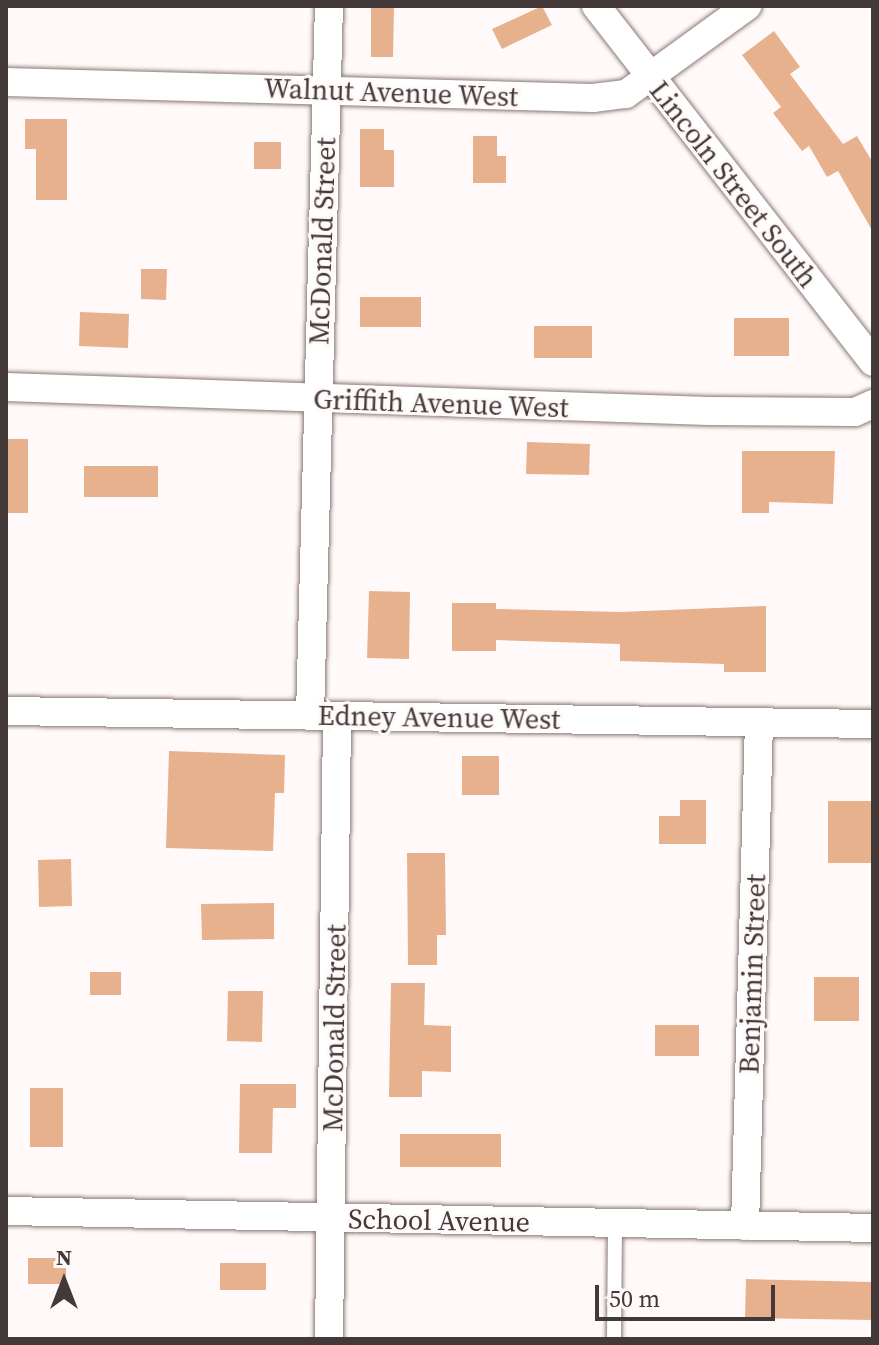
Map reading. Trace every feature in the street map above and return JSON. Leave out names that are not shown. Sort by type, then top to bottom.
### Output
[{"type":"street","name":"McDonald Street","points":[[329,6],[317,400],[333,1218],[329,1339]]},
{"type":"street","name":"Lincoln Street South","points":[[596,6],[873,362]]},
{"type":"street","name":"Walnut Avenue West","points":[[6,82],[593,98],[626,94],[747,6]]},
{"type":"street","name":"Griffith Avenue West","points":[[6,387],[709,411],[855,412],[873,404]]},
{"type":"street","name":"Edney Avenue West","points":[[6,711],[873,724]]},
{"type":"street","name":"Benjamin Street","points":[[745,1226],[759,722]]},
{"type":"street","name":"School Avenue","points":[[6,1211],[873,1228]]},
{"type":"lane","points":[[614,1339],[615,1224]]},
{"type":"building","points":[[371,6],[394,6],[393,57],[371,57]]},
{"type":"building","points":[[542,6],[552,25],[502,49],[492,29]]},
{"type":"building","points":[[774,31],[800,67],[790,74],[843,144],[857,136],[873,163],[873,232],[838,171],[827,177],[809,146],[802,151],[773,113],[781,107],[742,55]]},
{"type":"building","points":[[25,119],[67,119],[67,200],[36,200],[36,149],[25,149]]},
{"type":"building","points":[[360,129],[384,129],[384,150],[394,150],[394,187],[360,187]]},
{"type":"building","points":[[473,136],[497,136],[497,156],[506,156],[506,183],[473,183]]},
{"type":"building","points":[[254,142],[281,142],[281,169],[254,169]]},
{"type":"building","points":[[141,269],[167,269],[166,300],[141,299]]},
{"type":"building","points":[[360,297],[421,297],[421,327],[360,327]]},
{"type":"building","points":[[80,312],[129,314],[128,348],[79,346]]},
{"type":"building","points":[[734,318],[789,318],[789,356],[734,356]]},
{"type":"building","points":[[534,326],[592,326],[592,358],[534,358]]},
{"type":"building","points":[[6,439],[28,439],[28,513],[6,513]]},
{"type":"building","points":[[527,442],[590,444],[589,475],[526,474]]},
{"type":"building","points":[[742,451],[835,451],[833,504],[769,502],[769,513],[742,513]]},
{"type":"building","points":[[84,466],[158,466],[158,497],[84,497]]},
{"type":"building","points":[[369,591],[410,592],[409,659],[367,658]]},
{"type":"building","points":[[452,603],[496,603],[496,609],[620,612],[766,606],[766,672],[724,672],[724,664],[620,661],[620,644],[496,640],[496,651],[452,651]]},
{"type":"building","points":[[169,751],[285,755],[284,793],[275,793],[273,851],[166,848]]},
{"type":"building","points":[[462,756],[499,756],[499,795],[462,795]]},
{"type":"building","points":[[680,800],[706,800],[706,844],[659,844],[659,816],[680,816]]},
{"type":"building","points":[[828,801],[873,801],[873,863],[828,863]]},
{"type":"building","points":[[407,853],[445,853],[446,935],[437,935],[437,965],[408,965]]},
{"type":"building","points":[[71,859],[72,906],[39,907],[38,860]]},
{"type":"building","points":[[274,903],[274,939],[202,940],[201,904]]},
{"type":"building","points":[[90,972],[121,972],[121,995],[90,995]]},
{"type":"building","points":[[814,977],[859,977],[859,1021],[814,1021]]},
{"type":"building","points":[[391,983],[425,983],[424,1025],[451,1026],[451,1072],[422,1071],[422,1097],[389,1097]]},
{"type":"building","points":[[228,991],[263,991],[262,1042],[227,1041]]},
{"type":"building","points":[[655,1025],[699,1025],[699,1056],[655,1056]]},
{"type":"building","points":[[240,1084],[296,1084],[296,1108],[273,1108],[272,1153],[239,1153]]},
{"type":"building","points":[[30,1088],[63,1088],[63,1147],[30,1147]]},
{"type":"building","points":[[400,1134],[501,1134],[501,1167],[400,1167]]},
{"type":"building","points":[[28,1258],[66,1258],[66,1284],[28,1284]]},
{"type":"building","points":[[220,1263],[266,1263],[266,1290],[220,1290]]},
{"type":"building","points":[[746,1279],[873,1282],[873,1320],[745,1318]]}]
